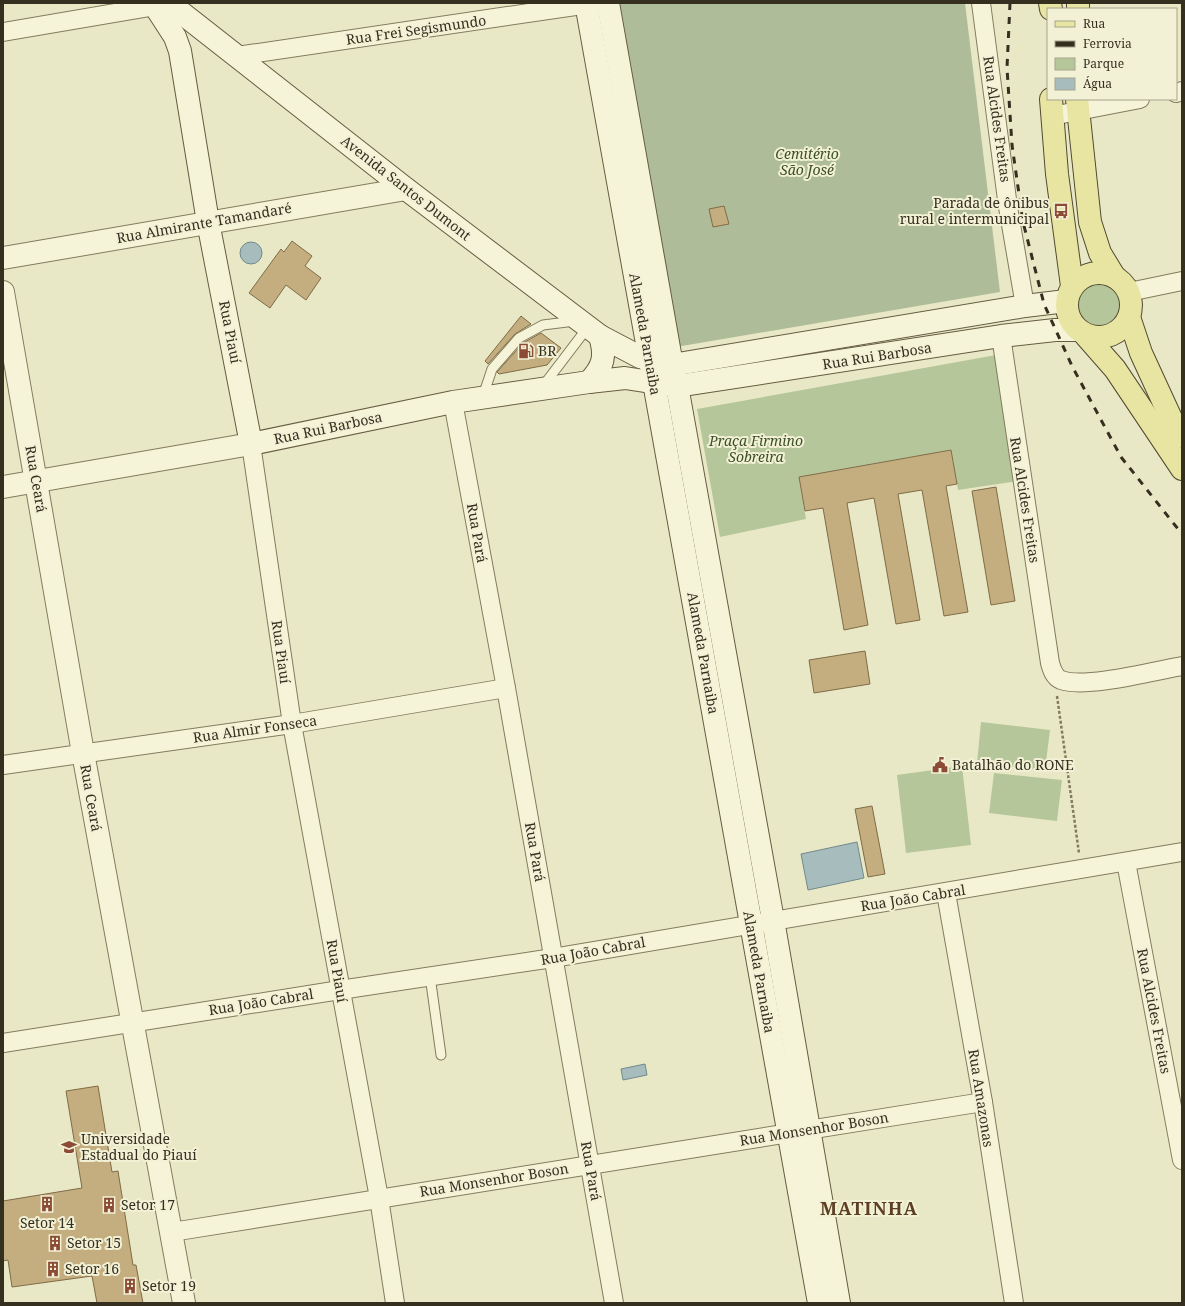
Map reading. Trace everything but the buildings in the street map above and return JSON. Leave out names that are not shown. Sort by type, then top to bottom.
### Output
[{"type":"main road","name":"Alameda Parnaiba","points":[[608,3],[773,920],[839,1303]]},
{"type":"main road","name":"Avenida Santos Dumont","points":[[159,4],[237,56],[406,189],[589,328],[623,349],[650,360],[675,376]]},
{"type":"main road","name":"Rua Piauí","points":[[159,4],[180,51],[208,222],[251,444]]},
{"type":"main road","name":"Alameda Parnaiba","points":[[589,4],[653,382],[706,668],[787,1133],[819,1303]]},
{"type":"main road","points":[[1077,105],[1090,222],[1100,253],[1114,276],[1128,292],[1131,305],[1129,317],[1124,326],[1116,333],[1106,337],[1096,338],[1081,333]]},
{"type":"main road","points":[[1052,108],[1069,293],[1066,312],[1070,322],[1114,369],[1182,469]]},
{"type":"main road","name":"Rua Almirante Tamandaré","points":[[3,258],[406,189]]},
{"type":"main road","points":[[1069,293],[1081,278],[1091,273],[1102,273],[1114,276]]},
{"type":"main road","name":"Rua Ceará","points":[[3,292],[83,753],[184,1303]]},
{"type":"main road","name":"Rua Rui Barbosa","points":[[3,487],[251,444],[453,402],[625,378],[653,382],[880,331],[1025,306],[1069,293]]},
{"type":"main road","points":[[1129,317],[1141,353],[1175,427],[1182,436]]},
{"type":"main road","points":[[589,328],[604,351],[598,372],[589,382]]},
{"type":"main road","name":"Rua Rui Barbosa","points":[[675,376],[885,355],[1001,336],[1055,330],[1081,333]]},
{"type":"main road","points":[[880,331],[885,355]]},
{"type":"main road","points":[[706,668],[727,664]]},
{"type":"street","name":"Rua Alcides Freitas","points":[[981,3],[1008,207],[1025,306]]},
{"type":"street","points":[[3,32],[159,4]]},
{"type":"street","name":"Rua Frei Segismundo","points":[[237,56],[589,4]]},
{"type":"street","points":[[1052,108],[1130,100]]},
{"type":"street","points":[[1128,292],[1182,281]]},
{"type":"street","name":"Rua Alcides Freitas","points":[[1001,336],[1052,668]]},
{"type":"street","name":"Rua Pará","points":[[453,402],[506,688],[614,1303]]},
{"type":"street","name":"Rua Piauí","points":[[251,444],[292,724],[379,1198],[395,1303]]},
{"type":"street","points":[[1052,668],[1060,680],[1087,683],[1182,666]]},
{"type":"street","name":"Rua Almir Fonseca","points":[[3,766],[83,753],[292,724],[506,688]]},
{"type":"street","name":"Rua João Cabral","points":[[3,1043],[553,958],[773,920],[946,893],[1182,852]]},
{"type":"street","name":"Rua Alcides Freitas","points":[[1126,862],[1182,1160]]},
{"type":"street","name":"Rua Amazonas","points":[[946,893],[983,1102],[1014,1303]]},
{"type":"street","name":"Rua Monsenhor Boson","points":[[172,1232],[983,1102]]},
{"type":"lane","points":[[482,398],[492,369],[519,338],[543,326],[589,328]]},
{"type":"lane","points":[[541,389],[589,328]]},
{"type":"lane","points":[[430,976],[441,1055]]},
{"type":"path","points":[[1052,668],[1082,869]]},
{"type":"green space","name":"Cemitério São José","points":[[617,3],[965,3],[1000,292],[676,347]]},
{"type":"green space","points":[[1094,281],[1104,281],[1113,285],[1119,291],[1122,296],[1122,314],[1113,325],[1104,329],[1094,329],[1085,325],[1079,319],[1075,310],[1075,300],[1079,291],[1085,285]]},
{"type":"green space","name":"Praça Firmino Sobreira","points":[[996,355],[1018,481],[958,490],[951,450],[799,477],[806,519],[720,537],[697,409]]},
{"type":"green space","points":[[981,722],[1050,730],[1045,770],[977,763]]},
{"type":"green space","points":[[962,766],[971,845],[906,853],[897,775]]},
{"type":"green space","points":[[994,773],[1062,780],[1057,821],[989,813]]},
{"type":"water","points":[[247,242],[255,242],[262,249],[262,257],[255,264],[247,264],[240,257],[240,249]]},
{"type":"water","points":[[857,842],[864,878],[808,890],[801,854]]},
{"type":"water","points":[[645,1064],[647,1075],[623,1080],[621,1069]]},
{"type":"railway","points":[[1010,3],[1007,68],[1012,145],[1023,222],[1044,304],[1072,366],[1121,457],[1182,534]]},
{"type":"place","name":"Parada de ônibus rural e intermunicipal","points":[[1061,211]]},
{"type":"place","name":"BR","points":[[526,351]]},
{"type":"place","name":"Batalhão do RONE","points":[[940,765]]},
{"type":"place","name":"Universidade Estadual do Piauí","points":[[69,1147]]},
{"type":"place","name":"Setor 14","points":[[47,1204]]},
{"type":"place","name":"Setor 17","points":[[109,1205]]},
{"type":"place","name":"Setor 15","points":[[55,1243]]},
{"type":"place","name":"Setor 16","points":[[53,1269]]},
{"type":"place","name":"Setor 19","points":[[130,1286]]},
{"type":"district","name":"MATINHA","points":[[869,1209]]}]
